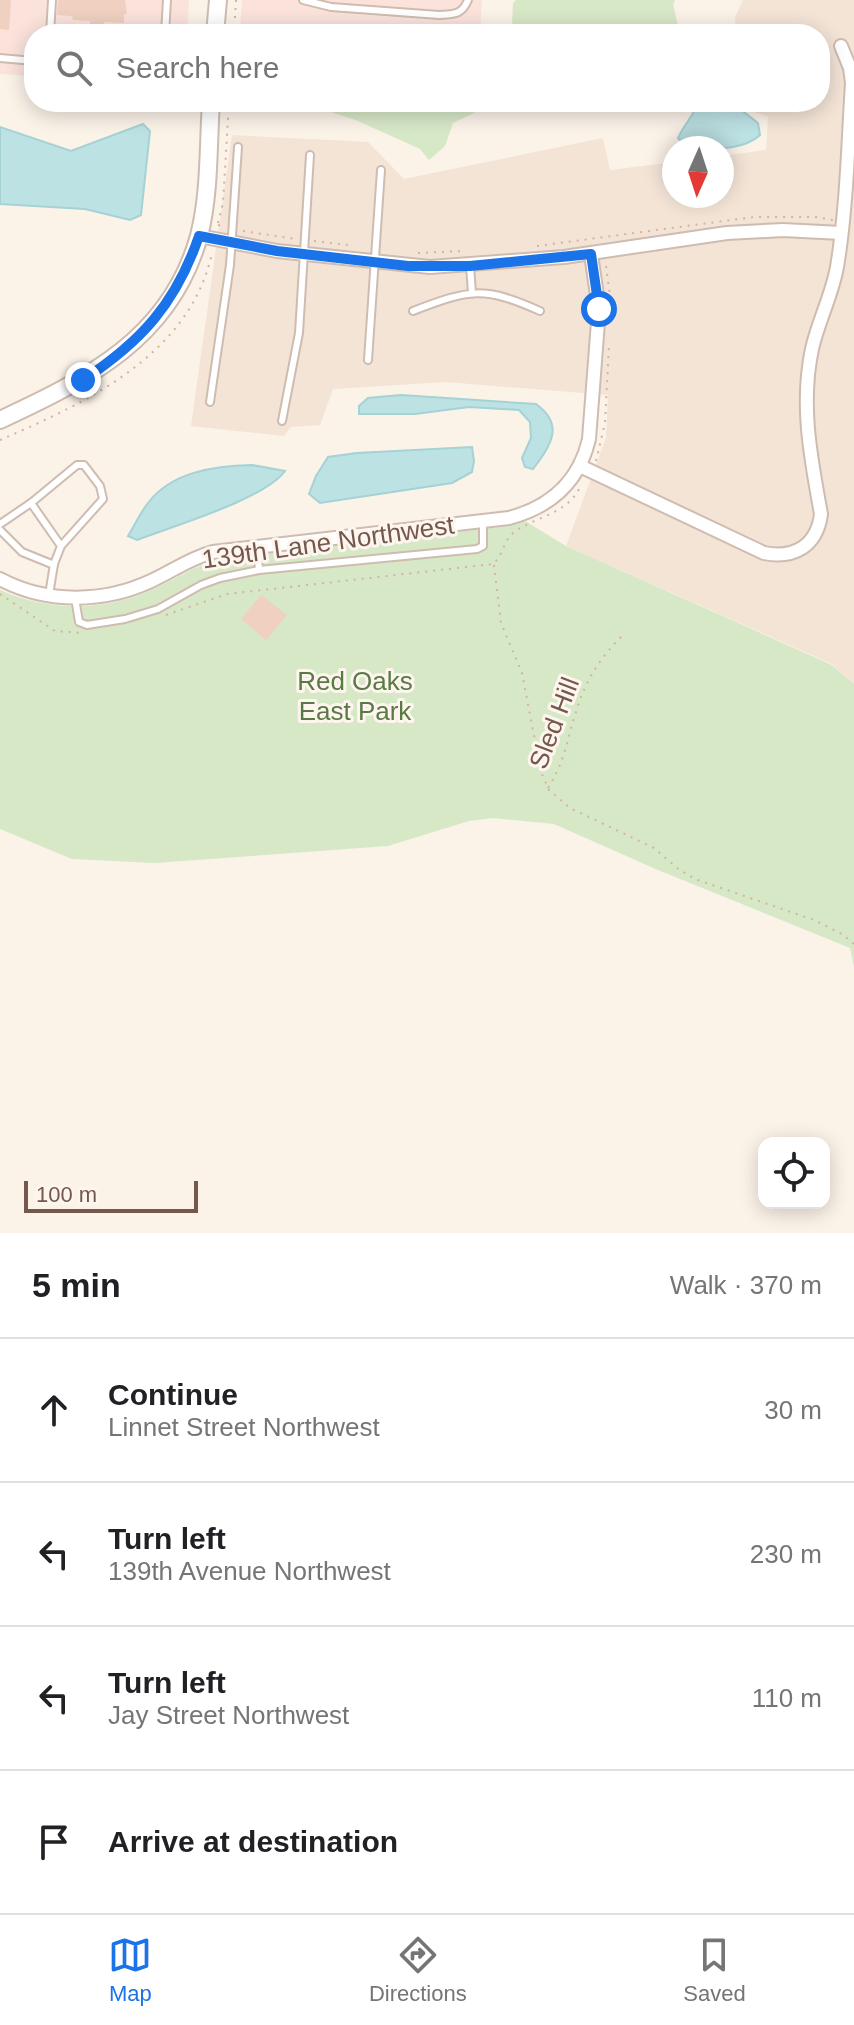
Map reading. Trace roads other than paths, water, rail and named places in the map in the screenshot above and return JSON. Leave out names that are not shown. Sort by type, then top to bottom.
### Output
[{"type":"street","points":[[216,24],[218,0]]},
{"type":"street","points":[[591,254],[599,309],[591,424],[587,449],[580,466],[764,553],[785,554],[808,544],[819,527],[821,514],[807,426],[809,366],[836,272],[852,83],[841,46]]},
{"type":"street","points":[[0,420],[72,386],[124,351],[145,332],[176,289],[199,236],[204,208],[210,112]]},
{"type":"street","points":[[199,236],[304,254],[428,267],[591,254],[727,233],[783,230],[841,233]]},
{"type":"street","name":"139th Lane Northwest","points":[[0,579],[49,595],[75,598],[122,592],[153,581],[198,556],[256,546],[483,521],[524,513],[539,507],[563,490],[580,466]]},
{"type":"lane","points":[[51,24],[52,0]]},
{"type":"lane","points":[[166,24],[167,0]]},
{"type":"lane","points":[[303,0],[331,7],[439,15],[457,14],[465,9],[468,0]]},
{"type":"lane","points":[[0,58],[24,60]]},
{"type":"lane","points":[[210,402],[232,243],[238,147]]},
{"type":"lane","points":[[282,421],[299,333],[310,155]]},
{"type":"lane","points":[[368,360],[381,170]]},
{"type":"lane","points":[[470,266],[472,293]]},
{"type":"lane","points":[[413,311],[451,296],[472,293],[504,295],[540,311]]},
{"type":"lane","points":[[49,595],[61,546],[103,499],[100,486],[84,465],[77,465],[0,527],[22,552],[54,565]]},
{"type":"lane","points":[[31,503],[61,546]]},
{"type":"lane","points":[[75,598],[79,622],[87,625],[125,619],[158,609],[220,578],[259,570],[477,549],[483,546],[483,521]]},
{"type":"lane","points":[[256,546],[259,570]]},
{"type":"water","points":[[693,112],[744,112],[758,123],[760,135],[735,147],[734,136],[679,136]]},
{"type":"water","points":[[143,124],[150,131],[141,215],[130,220],[85,209],[0,204],[0,127],[71,151]]},
{"type":"water","points":[[401,395],[536,404],[545,412],[553,427],[550,443],[533,469],[525,467],[522,458],[531,438],[530,422],[519,410],[469,407],[415,414],[359,414],[359,406],[368,398]]},
{"type":"water","points":[[472,447],[472,472],[452,483],[320,503],[309,494],[328,457]]},
{"type":"water","points":[[252,465],[285,471],[258,492],[217,511],[137,540],[128,536],[148,503],[169,484],[196,472]]},
{"type":"park label","name":"Red Oaks East Park","points":[[355,696]]}]
